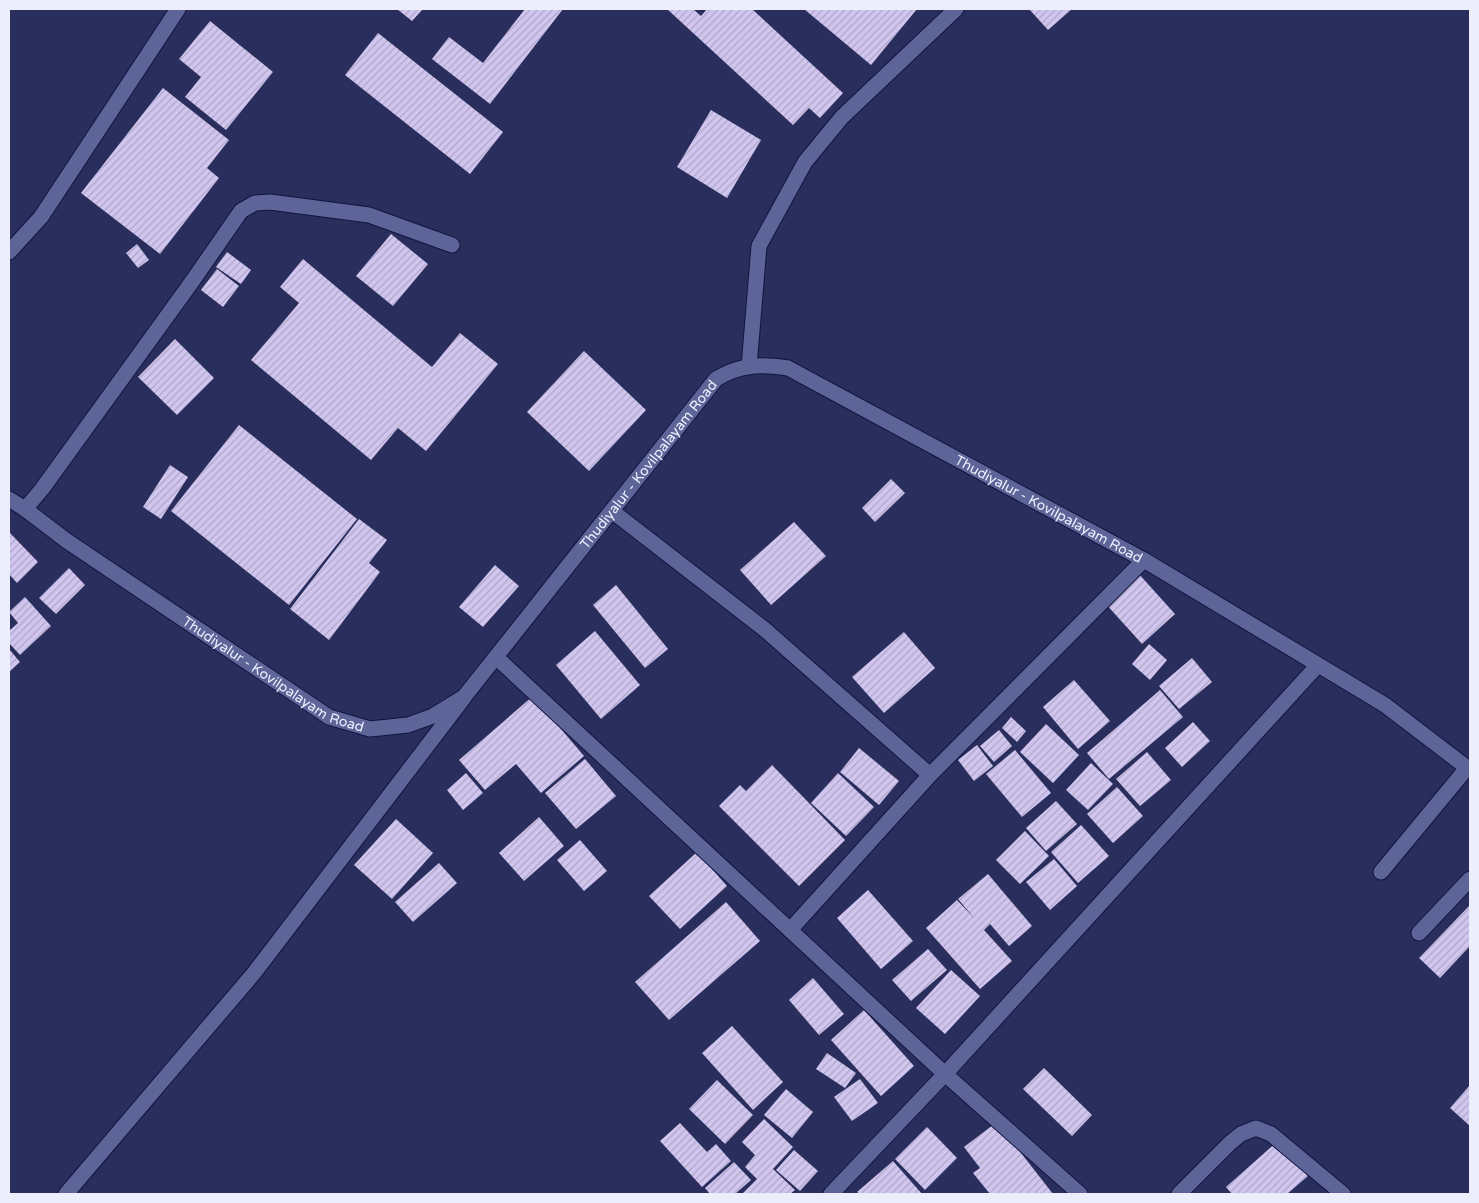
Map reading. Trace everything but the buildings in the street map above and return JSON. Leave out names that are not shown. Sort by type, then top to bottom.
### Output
[{"type":"street","points":[[9,252],[42,217],[178,9]]},
{"type":"street","points":[[748,367],[759,246],[805,162],[842,117],[956,9]]},
{"type":"street","points":[[26,509],[71,450],[241,211],[254,203],[270,202],[369,215],[452,245]]},
{"type":"street","name":"Thudiyalur - Kovilpalayam Road","points":[[9,499],[26,509],[67,541],[329,717],[370,729],[408,725],[433,716],[464,697],[716,379],[731,370],[748,367],[767,365],[788,368],[1144,560],[1385,705],[1469,769]]},
{"type":"street","points":[[612,511],[763,628],[930,775]]},
{"type":"street","points":[[790,930],[930,775],[1144,560]]},
{"type":"street","points":[[496,657],[945,1074],[1080,1194]]},
{"type":"street","points":[[836,1192],[1318,664]]},
{"type":"street","points":[[66,1194],[254,973],[464,697]]},
{"type":"street","points":[[1381,872],[1469,769]]},
{"type":"street","points":[[1418,933],[1470,880]]},
{"type":"street","points":[[1179,1194],[1236,1138],[1256,1128],[1271,1134],[1343,1194]]}]
